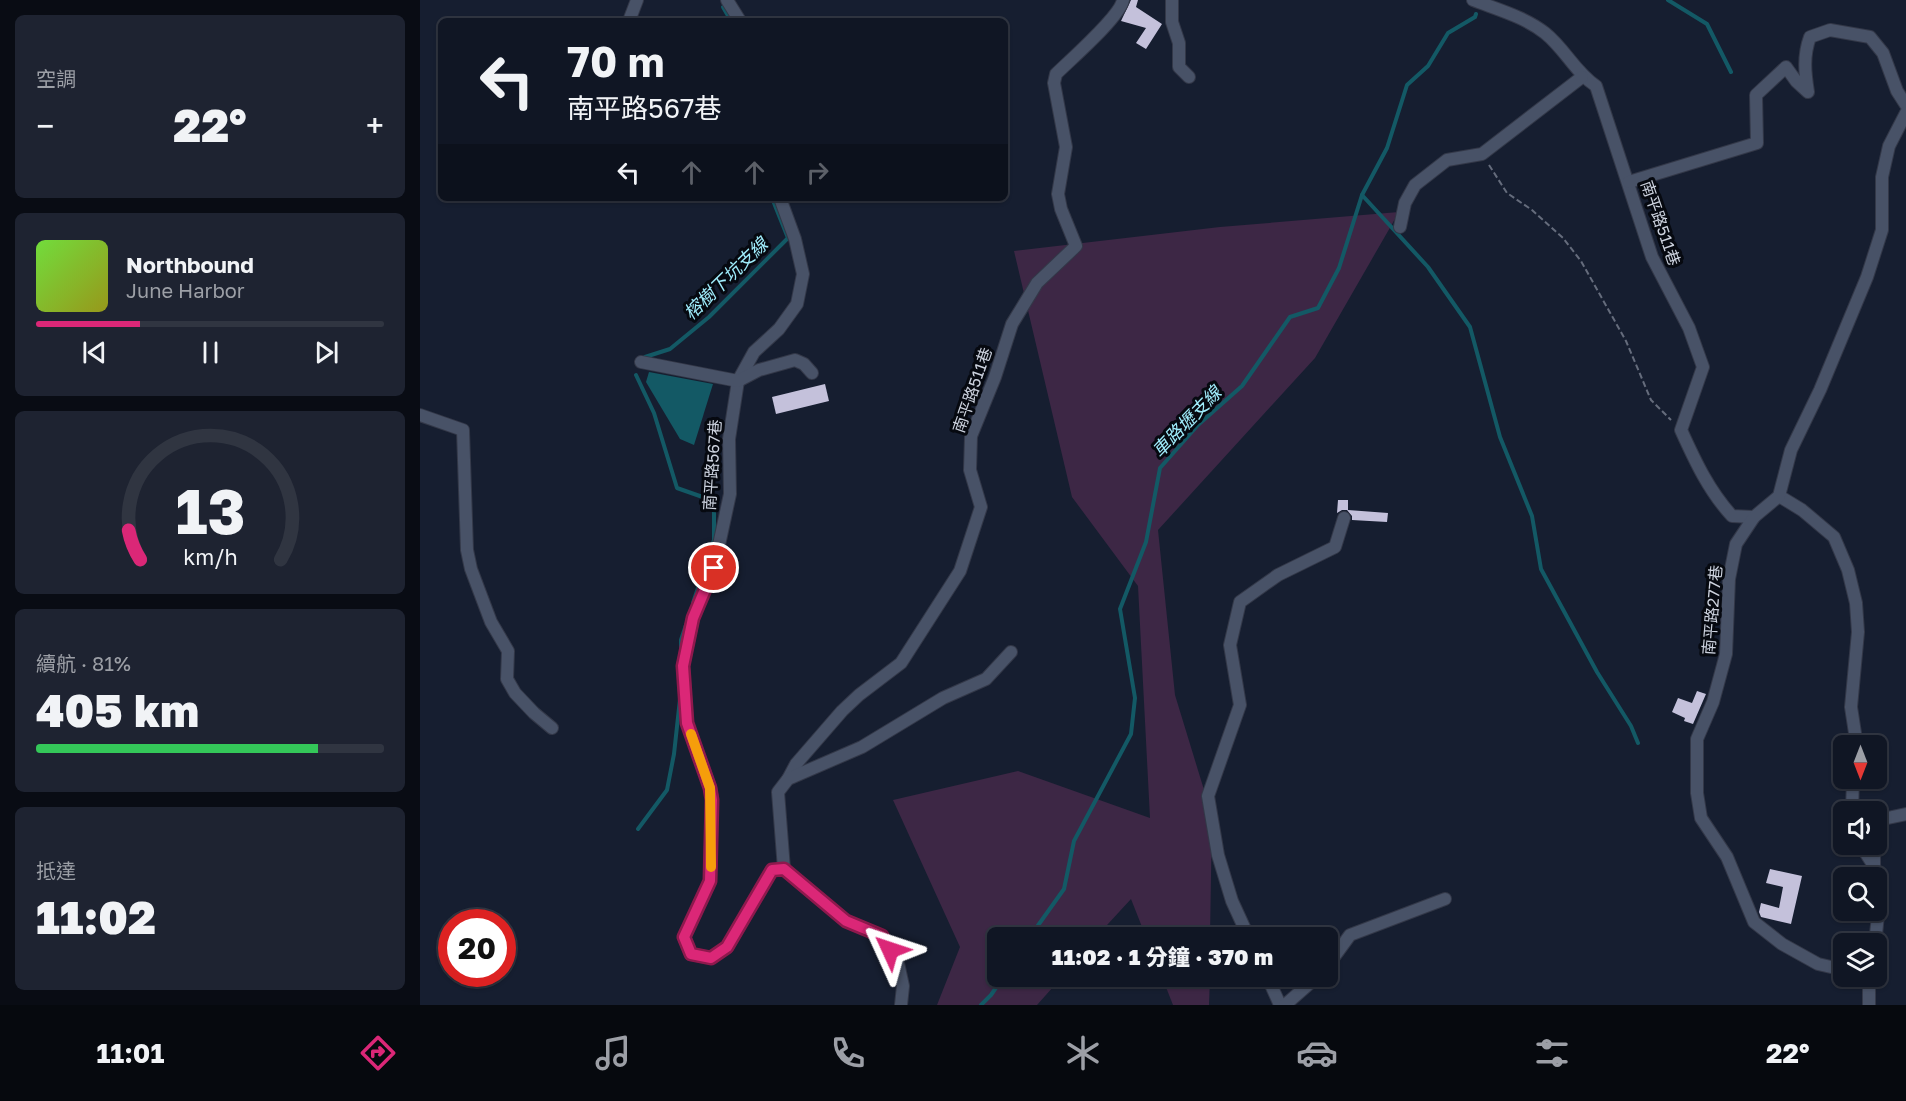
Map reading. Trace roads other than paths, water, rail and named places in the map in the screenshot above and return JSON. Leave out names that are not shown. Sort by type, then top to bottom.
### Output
[{"type":"lane","points":[[630,18],[637,0]]},
{"type":"lane","points":[[727,0],[738,18]]},
{"type":"lane","name":"南平路511巷","points":[[788,779],[796,764],[842,711],[901,663],[960,571],[981,507],[970,470],[971,436],[995,377],[1012,324],[1037,283],[1076,246],[1061,209],[1058,194],[1066,147],[1054,83],[1056,74],[1111,20],[1123,4],[1123,0]]},
{"type":"lane","points":[[1172,0],[1172,22],[1179,44],[1179,67],[1189,77]]},
{"type":"lane","name":"南平路511巷","points":[[1473,0],[1545,32],[1566,54],[1582,77],[1596,86],[1652,257],[1689,328],[1703,367],[1681,430],[1698,468],[1722,505],[1732,516],[1754,517]]},
{"type":"lane","points":[[1629,182],[1757,143],[1756,95],[1786,67],[1796,81],[1809,92],[1805,70],[1806,48],[1810,37],[1830,30],[1870,37],[1883,53],[1897,91],[1906,105]]},
{"type":"lane","points":[[1400,227],[1405,204],[1415,185],[1447,160],[1482,154],[1582,77]]},
{"type":"lane","points":[[1855,735],[1851,707],[1858,632],[1856,603],[1848,570],[1834,537],[1802,510],[1779,496],[1791,450],[1820,390],[1867,278],[1882,230],[1882,177],[1889,146],[1906,113]]},
{"type":"lane","name":"南平路567巷","points":[[781,201],[795,239],[803,274],[797,304],[779,329],[754,351],[738,381],[729,439],[730,494],[714,568],[693,618],[683,666],[687,723],[710,788],[712,800],[710,881],[684,937],[691,954],[711,958],[727,947],[772,870],[784,869]]},
{"type":"lane","points":[[641,362],[738,381],[759,370],[795,360],[804,364],[812,373]]},
{"type":"lane","points":[[420,414],[463,430],[467,550],[471,570],[491,622],[508,651],[507,679],[521,699],[552,728]]},
{"type":"lane","name":"南平路277巷","points":[[1779,496],[1754,517],[1736,544],[1729,579],[1726,654],[1713,702],[1696,739],[1697,793],[1701,818],[1726,857],[1754,922],[1782,944],[1818,964],[1833,967]]},
{"type":"lane","points":[[1244,927],[1232,901],[1218,855],[1208,796],[1240,705],[1230,645],[1240,602],[1278,574],[1335,547],[1344,518]]},
{"type":"lane","points":[[900,1005],[903,986],[898,963],[882,936],[846,921],[784,869],[778,792],[788,779],[862,747],[943,698],[986,679],[1011,652]]},
{"type":"lane","points":[[1887,818],[1906,814]]},
{"type":"lane","points":[[1338,951],[1350,935],[1446,899]]},
{"type":"lane","points":[[1272,987],[1280,1005]]},
{"type":"lane","points":[[1285,1005],[1305,987]]},
{"type":"lane","points":[[1869,987],[1869,1005]]},
{"type":"waterway","points":[[1668,0],[1707,24],[1731,72]]},
{"type":"waterway","name":"榕樹下坑支線","points":[[723,7],[729,18]]},
{"type":"waterway","name":"車路壢支線","points":[[1037,927],[1064,889],[1074,841],[1131,734],[1135,698],[1120,609],[1146,542],[1160,468],[1198,425],[1242,386],[1290,317],[1318,308],[1339,268],[1362,195],[1387,148],[1407,85],[1428,66],[1448,33],[1475,17],[1476,14]]},
{"type":"waterway","points":[[1362,195],[1428,267],[1470,327],[1500,437],[1532,516],[1541,569],[1597,672],[1631,726],[1638,743]]},
{"type":"waterway","name":"榕樹下坑支線","points":[[645,357],[670,349],[709,317],[788,238],[773,201]]},
{"type":"waterway","name":"榕樹下坑支線","points":[[636,375],[654,413],[677,488],[714,501],[714,540],[693,603]]},
{"type":"waterway","name":"榕樹下坑支線","points":[[681,652],[681,640],[686,625]]},
{"type":"waterway","name":"榕樹下坑支線","points":[[638,829],[667,790],[674,754],[680,699]]},
{"type":"waterway","name":"車路壢支線","points":[[981,1005],[996,987]]}]
